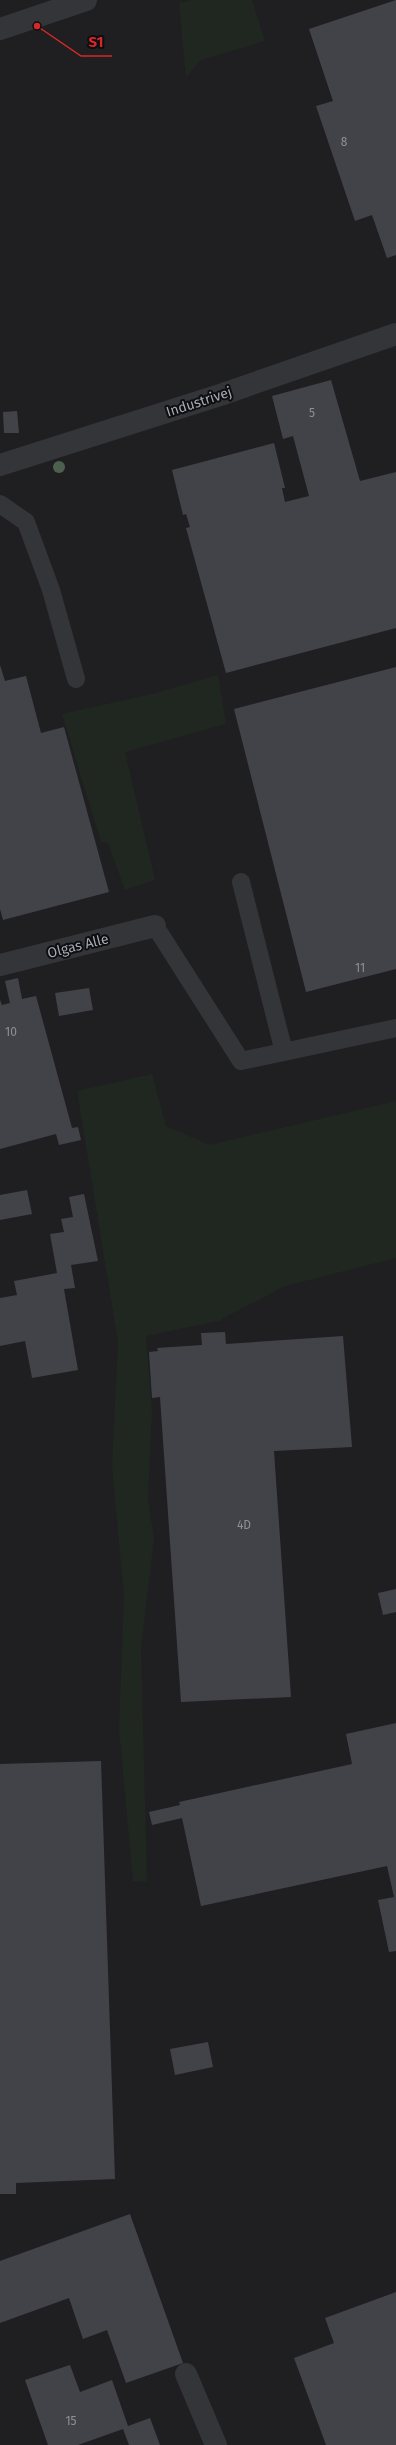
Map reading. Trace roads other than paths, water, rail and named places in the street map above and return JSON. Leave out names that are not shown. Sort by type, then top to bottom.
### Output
[{"type":"street","points":[[0,29],[86,0]]},
{"type":"street","name":"Industrivej","points":[[0,465],[220,395],[396,334]]},
{"type":"street","name":"Olgas Alle","points":[[0,966],[155,926]]},
{"type":"street","points":[[186,2374],[216,2445]]},
{"type":"lane","points":[[0,504],[26,522],[51,590],[76,678]]},
{"type":"lane","points":[[240,882],[284,1052]]},
{"type":"lane","points":[[155,926],[241,1061],[396,1028]]},
{"type":"place","name":"S1","points":[[37,26]]}]
